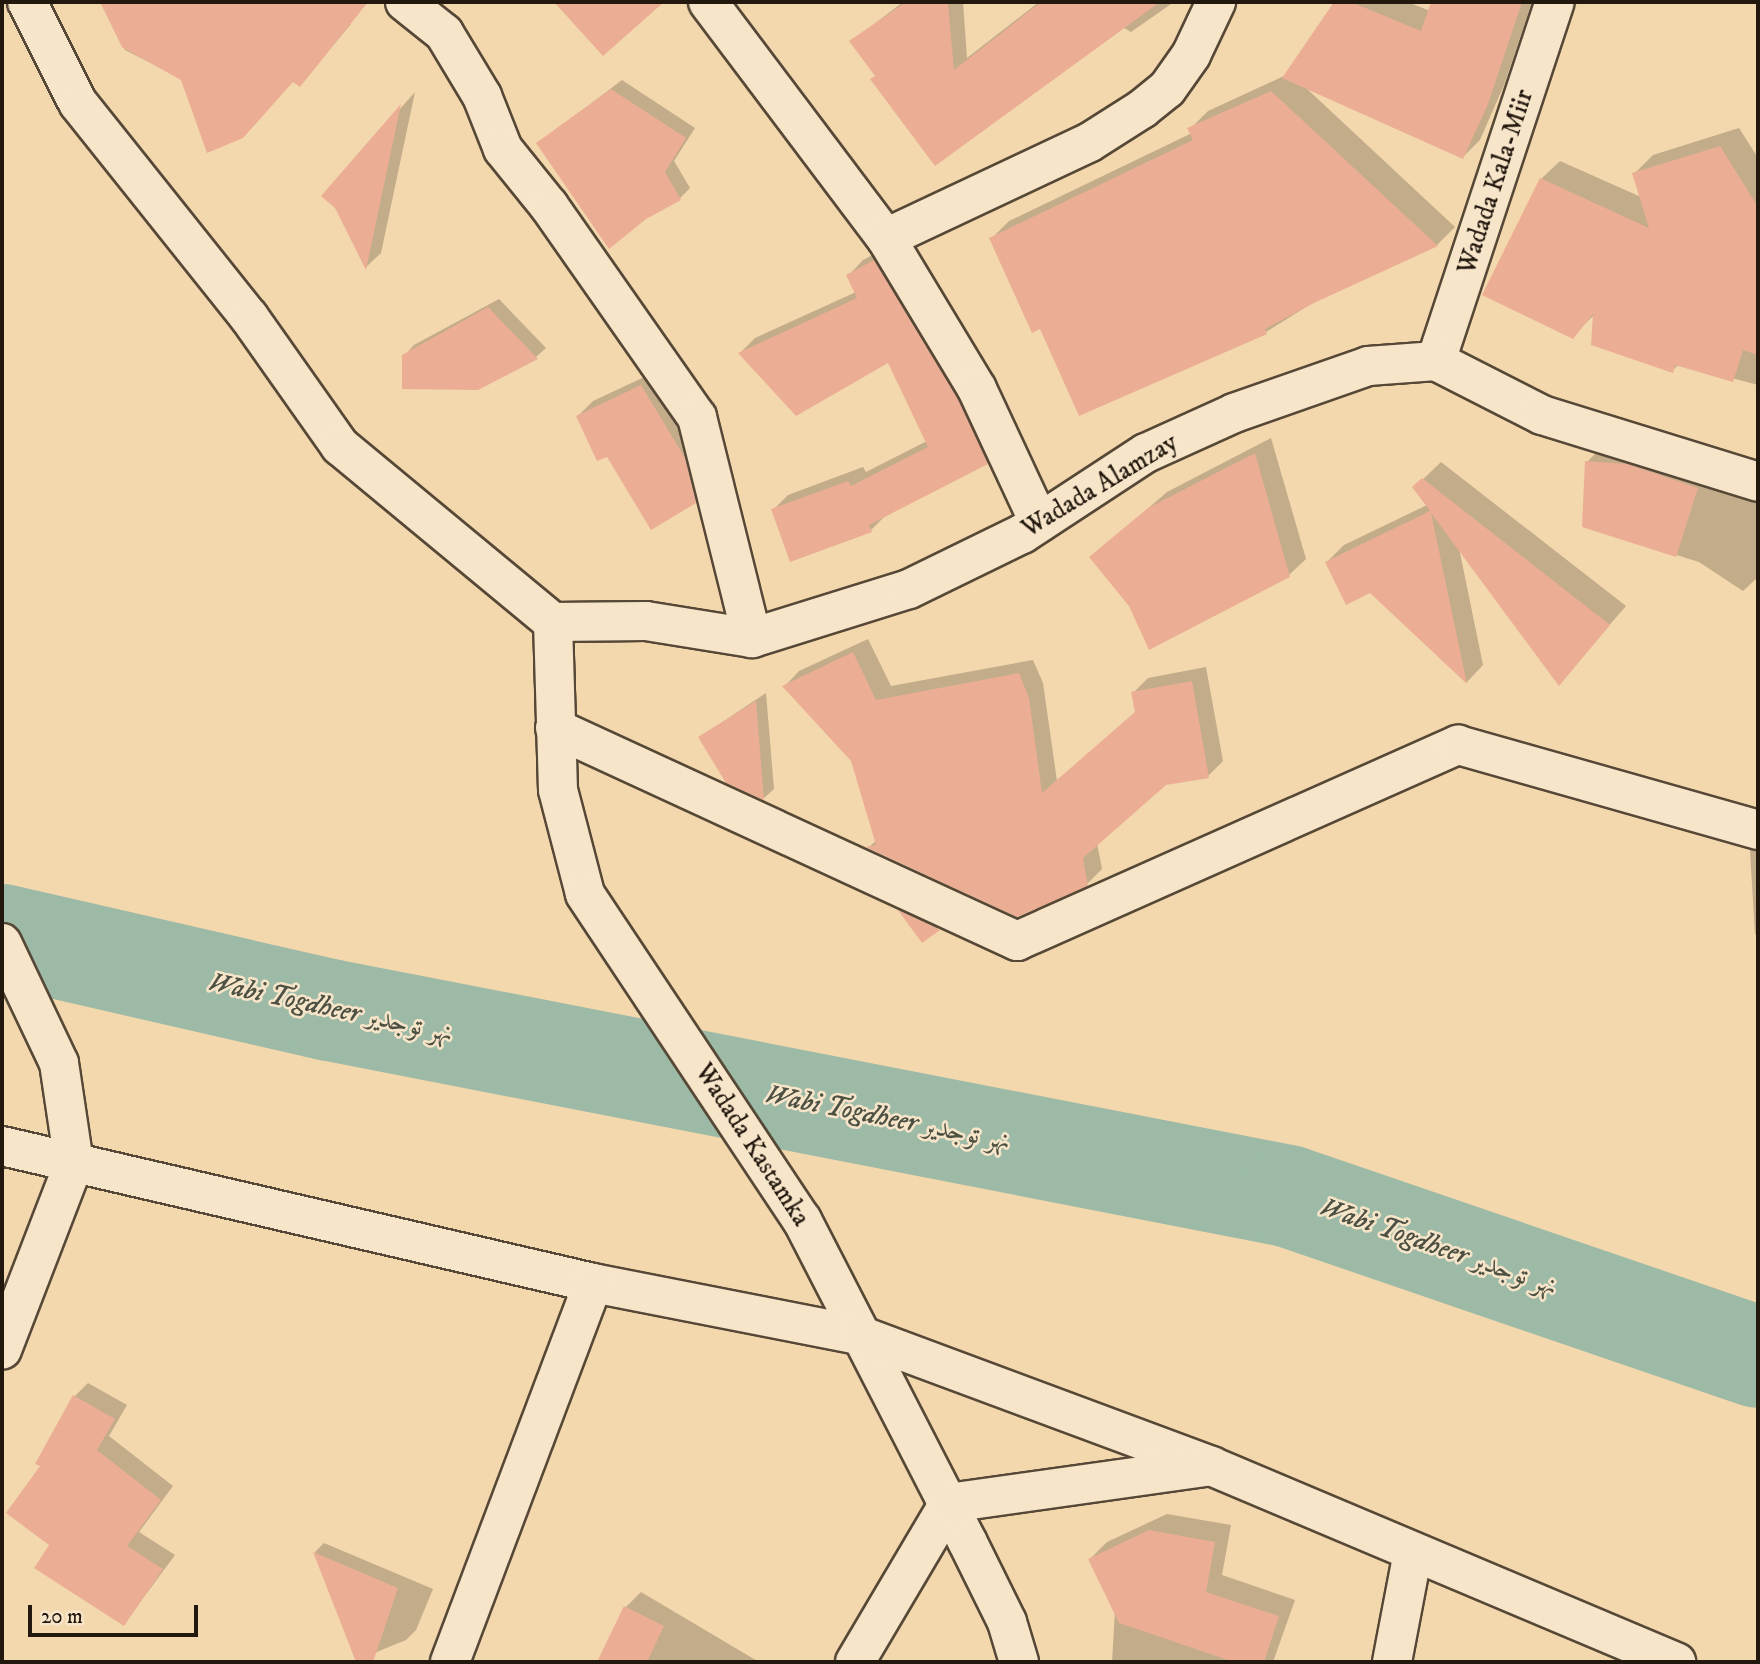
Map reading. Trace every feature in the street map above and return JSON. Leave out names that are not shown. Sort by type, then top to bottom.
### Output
[{"type":"street","points":[[27,2],[78,103],[249,317],[340,446],[553,622]]},
{"type":"street","points":[[405,2],[444,33],[482,96],[503,149],[550,205],[697,417],[752,638]]},
{"type":"street","points":[[708,2],[886,238],[977,389],[1039,522]]},
{"type":"street","points":[[886,238],[1090,142],[1142,109],[1167,89],[1191,55],[1216,2]]},
{"type":"street","name":"Wadada Kala-Miir","points":[[1436,361],[1555,2]]},
{"type":"street","points":[[1436,361],[1542,415],[1758,482]]},
{"type":"street","name":"Wadada Alamzay","points":[[553,622],[646,621],[752,638],[909,589],[1039,522],[1146,453],[1234,413],[1368,366],[1436,361]]},
{"type":"street","name":"Wadada Kastamka","points":[[553,622],[558,790],[585,894],[802,1220],[949,1503],[1007,1622],[1019,1662]]},
{"type":"street","points":[[555,729],[1017,941],[1458,745],[1758,830]]},
{"type":"street","points":[[2,943],[60,1063],[74,1163],[2,1350]]},
{"type":"street","points":[[2,1146],[593,1283],[862,1336],[1211,1466],[1676,1662]]},
{"type":"street","points":[[450,1662],[593,1283]]},
{"type":"street","points":[[855,1662],[949,1503],[1211,1466]]},
{"type":"street","points":[[1392,1662],[1413,1552]]},
{"type":"building","points":[[100,2],[368,2],[300,87],[293,82],[243,138],[207,153],[181,80],[122,47]]},
{"type":"building","points":[[554,2],[664,2],[603,56]]},
{"type":"building","points":[[906,2],[948,2],[954,70],[1041,2],[1160,2],[935,166],[870,79],[875,76],[849,41]]},
{"type":"building","points":[[1334,2],[1351,2],[1421,31],[1431,2],[1522,2],[1488,104],[1463,159],[1282,78]]},
{"type":"building","points":[[611,89],[686,138],[665,172],[681,200],[646,219],[609,249],[536,143]]},
{"type":"building","points":[[1271,91],[1438,246],[1314,303],[1265,329],[1267,334],[1079,416],[1040,329],[1032,333],[989,238],[1193,140],[1187,128]]},
{"type":"building","points":[[401,104],[366,270],[335,208],[321,196]]},
{"type":"building","points":[[1720,146],[1758,207],[1758,355],[1743,350],[1733,382],[1675,365],[1673,373],[1591,345],[1593,314],[1573,339],[1482,295],[1540,178],[1649,228],[1632,173]]},
{"type":"building","points":[[874,260],[958,399],[988,464],[869,525],[872,532],[790,562],[771,509],[848,481],[851,486],[928,447],[888,363],[796,416],[738,353],[857,298],[846,275]]},
{"type":"building","points":[[488,307],[538,359],[478,390],[402,389],[402,355]]},
{"type":"building","points":[[641,385],[685,458],[696,503],[651,530],[607,457],[597,461],[576,416]]},
{"type":"building","points":[[1255,453],[1290,577],[1149,650],[1129,606],[1089,557],[1148,508]]},
{"type":"building","points":[[1585,461],[1627,464],[1698,488],[1676,557],[1582,527]]},
{"type":"building","points":[[1422,478],[1610,625],[1559,686],[1431,513],[1467,684],[1370,593],[1346,605],[1325,562],[1430,511],[1412,487]]},
{"type":"building","points":[[853,652],[876,700],[1019,673],[1029,698],[1042,793],[1135,712],[1131,692],[1192,681],[1209,778],[1166,785],[1083,858],[1088,886],[1017,917],[866,847],[876,845],[851,761],[782,686]]},
{"type":"building","points":[[756,701],[764,800],[726,783],[698,737]]},
{"type":"building","points":[[898,910],[940,930],[922,943]]},
{"type":"building","points":[[73,1395],[115,1419],[97,1450],[161,1500],[127,1546],[163,1569],[124,1626],[34,1568],[49,1545],[6,1513],[40,1466],[35,1464]]},
{"type":"building","points":[[1149,1530],[1215,1542],[1206,1592],[1279,1616],[1264,1662],[1234,1662],[1119,1623],[1088,1559]]},
{"type":"building","points":[[313,1552],[398,1588],[373,1662],[356,1662]]},
{"type":"building","points":[[624,1606],[664,1626],[647,1662],[597,1662]]},
{"type":"waterway","name":"Wabi Togdheer نهر توجدير","points":[[2,935],[330,1010],[1288,1196],[1758,1357]]}]
